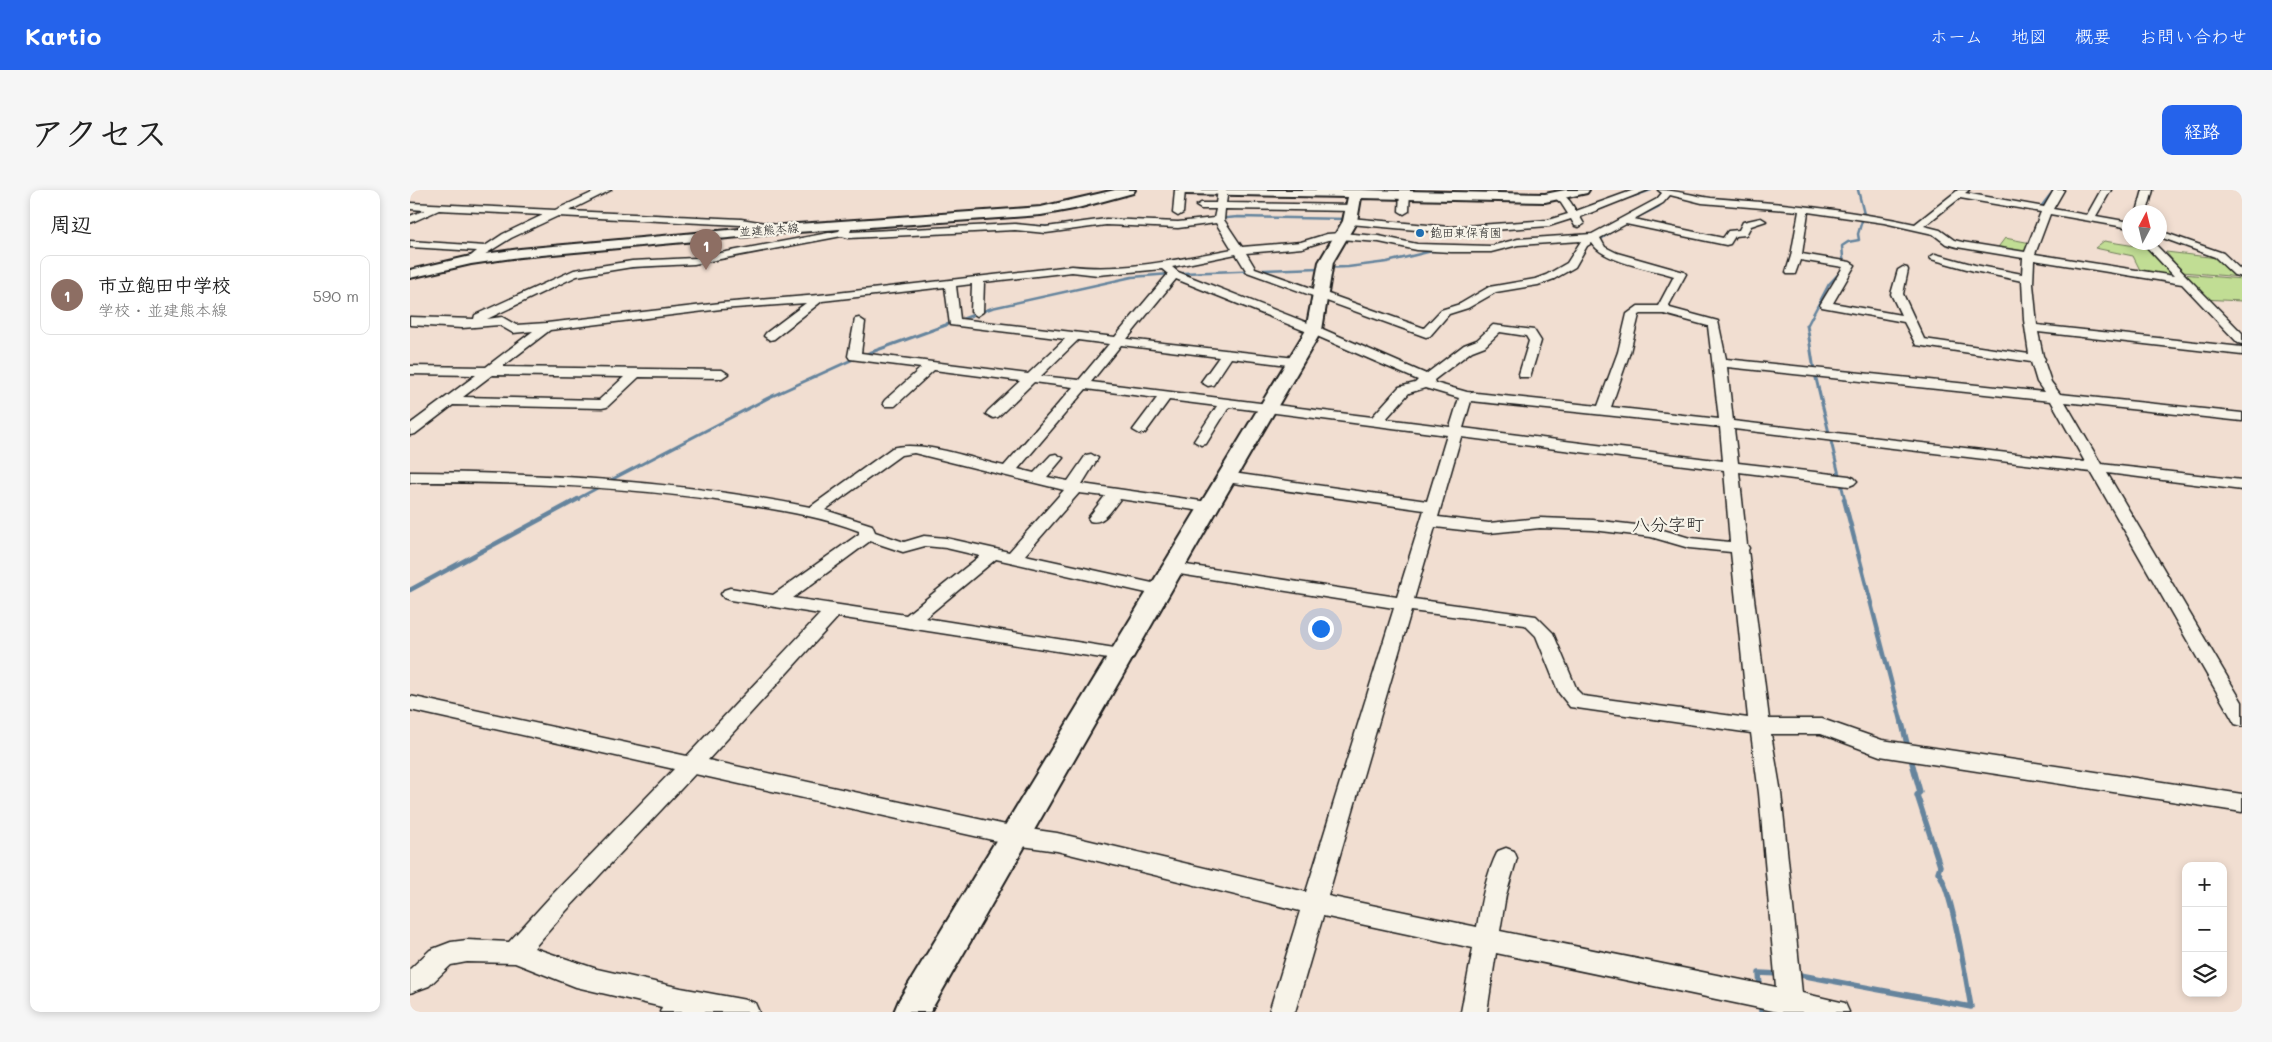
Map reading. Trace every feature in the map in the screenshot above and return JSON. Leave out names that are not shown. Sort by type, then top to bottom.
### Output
[{"type":"main road","name":"並建熊本線","points":[[410,274],[471,260],[520,253],[783,229],[846,229],[1048,210],[1129,190]]},
{"type":"main road","points":[[1186,190],[1223,190],[1351,210],[1404,192],[1559,197],[1584,190]]},
{"type":"main road","points":[[911,1012],[1314,330],[1326,262],[1351,210]]},
{"type":"street","points":[[471,260],[507,236],[606,190]]},
{"type":"street","points":[[1178,213],[1180,190]]},
{"type":"street","points":[[1223,190],[1219,220],[1230,234],[1237,251],[1251,270],[1426,333],[1444,312],[1464,306],[1493,288],[1538,282],[1550,278],[1571,265],[1584,244],[1591,237],[1660,201],[1665,191],[1702,200],[1804,208],[1917,227],[1936,232],[1950,242],[2183,281]]},
{"type":"street","points":[[1201,206],[1351,210],[1450,230],[1472,230],[1477,228],[1549,223],[1574,216],[1644,190]]},
{"type":"street","points":[[2059,190],[2045,211],[2029,256],[2026,278],[2032,328],[2044,383],[2056,398],[2176,609],[2242,719]]},
{"type":"street","points":[[2090,218],[2106,190]]},
{"type":"street","points":[[2144,205],[2148,190]]},
{"type":"street","points":[[1404,192],[1404,211]]},
{"type":"street","points":[[1917,227],[1961,192],[2045,211],[2122,224]]},
{"type":"street","points":[[1559,197],[1565,201],[1574,216],[1601,249],[1613,255],[1680,274],[1663,305],[1665,310]]},
{"type":"street","points":[[410,206],[740,222],[783,229]]},
{"type":"street","points":[[410,220],[438,207]]},
{"type":"street","points":[[1791,272],[1796,256],[1804,208]]},
{"type":"street","points":[[1351,210],[1379,238],[1416,247],[1451,250],[1491,249],[1518,242],[1591,237]]},
{"type":"street","points":[[410,321],[462,324],[502,321],[514,329],[547,327],[721,306],[819,298],[1072,269],[1098,272],[1164,265],[1237,251],[1302,245],[1327,237],[1351,210]]},
{"type":"street","points":[[410,314],[441,318],[474,319],[489,314],[574,273],[632,264],[694,261],[846,229],[849,235],[1015,227],[1046,230],[1106,222],[1171,225],[1219,220]]},
{"type":"street","points":[[1623,220],[1726,242],[1732,233],[1742,232],[1747,224],[1762,221]]},
{"type":"street","points":[[2167,236],[2220,255],[2238,273],[2242,274]]},
{"type":"street","points":[[410,244],[487,250]]},
{"type":"street","points":[[2154,250],[2242,340]]},
{"type":"street","points":[[1796,256],[1850,265],[1826,305],[1910,320]]},
{"type":"street","points":[[1935,258],[2026,278]]},
{"type":"street","points":[[1164,265],[1174,274],[1314,330],[1427,379],[1429,385],[1466,396],[1728,424],[2242,485]]},
{"type":"street","points":[[1902,270],[1897,294],[1917,338],[1926,344],[2039,359]]},
{"type":"street","points":[[1008,471],[1044,432],[1174,274]]},
{"type":"street","points":[[977,312],[978,280]]},
{"type":"street","points":[[950,284],[954,322],[1296,362]]},
{"type":"street","points":[[770,336],[819,298]]},
{"type":"street","points":[[1603,411],[1624,352],[1634,314],[1638,310],[1665,310],[1714,324],[1728,424],[1753,683],[1770,793],[1790,1007]]},
{"type":"street","points":[[859,322],[854,356],[1849,481]]},
{"type":"street","points":[[410,431],[547,327]]},
{"type":"street","points":[[1376,421],[1404,390],[1410,387],[1419,387],[1468,348],[1481,343],[1497,328],[1530,333],[1535,341],[1525,374]]},
{"type":"street","points":[[2032,328],[2102,336],[2140,338],[2242,351]]},
{"type":"street","points":[[993,414],[1032,379],[1075,336]]},
{"type":"street","points":[[1208,382],[1227,354]]},
{"type":"street","points":[[1720,362],[2242,417]]},
{"type":"street","points":[[890,403],[931,366]]},
{"type":"street","points":[[410,370],[722,374]]},
{"type":"street","points":[[449,401],[602,404],[636,373]]},
{"type":"street","points":[[1140,430],[1165,396]]},
{"type":"street","points":[[1282,1012],[1466,396]]},
{"type":"street","points":[[1201,441],[1225,403]]},
{"type":"street","points":[[813,512],[902,449],[914,449],[1072,487],[1208,507]]},
{"type":"street","points":[[1038,478],[1056,458]]},
{"type":"street","points":[[1013,558],[1072,491],[1072,487],[1091,458]]},
{"type":"street","points":[[410,477],[504,477],[635,484],[711,494],[813,512],[866,528],[868,535]]},
{"type":"street","points":[[1226,477],[1430,513],[1489,528],[1540,523],[1593,525],[1653,532],[1689,543],[1741,548]]},
{"type":"street","points":[[1096,518],[1116,493]]},
{"type":"street","points":[[868,535],[903,546],[924,541],[934,542],[1160,590]]},
{"type":"street","points":[[778,602],[868,535]]},
{"type":"street","points":[[909,622],[992,554]]},
{"type":"street","points":[[1173,568],[1405,604],[1530,620],[1544,633],[1570,692],[1577,702],[1760,727],[1822,726],[1880,748],[2242,803]]},
{"type":"street","points":[[730,594],[1121,655]]},
{"type":"street","points":[[516,952],[558,904],[692,764],[834,610]]},
{"type":"street","points":[[410,703],[1015,836],[1056,842],[1315,904],[1790,1007],[1836,1012]]},
{"type":"street","points":[[1474,1012],[1494,895],[1506,858]]},
{"type":"street","points":[[410,981],[415,981],[425,973],[441,956],[458,951],[516,952],[533,960],[677,1006],[746,1012]]},
{"type":"green space","points":[[2005,238],[2031,243],[2026,255],[1996,250]]},
{"type":"green space","points":[[2104,241],[2122,244],[2122,250],[2150,250],[2178,279],[2142,274],[2133,256],[2095,248]]},
{"type":"green space","points":[[2166,252],[2217,258],[2241,277],[2182,272]]},
{"type":"green space","points":[[2182,274],[2242,279],[2242,301],[2201,299]]},
{"type":"waterway","points":[[1631,197],[1651,190]]},
{"type":"waterway","points":[[1807,326],[1829,284],[1844,268],[1842,246],[1848,242],[1859,240],[1858,234],[1864,214],[1858,190]]},
{"type":"waterway","points":[[2040,208],[2054,190]]},
{"type":"waterway","points":[[1634,219],[1658,207],[1664,201]]},
{"type":"waterway","points":[[1172,223],[1238,217],[1348,219]]},
{"type":"waterway","points":[[1553,224],[1569,219]]},
{"type":"waterway","points":[[1020,225],[1055,227]]},
{"type":"waterway","points":[[1595,239],[1601,239],[1612,231]]},
{"type":"waterway","points":[[943,326],[992,308],[1132,277],[1183,273],[1348,267],[1387,262],[1432,251],[1444,251]]},
{"type":"waterway","points":[[623,268],[683,264]]},
{"type":"waterway","points":[[410,317],[422,318]]},
{"type":"waterway","points":[[607,482],[770,397],[858,357],[946,325]]},
{"type":"waterway","points":[[1807,326],[1814,370],[1845,500]]},
{"type":"waterway","points":[[575,500],[601,486]]},
{"type":"waterway","points":[[410,590],[578,499]]},
{"type":"waterway","points":[[1844,499],[1902,724]]},
{"type":"waterway","points":[[1902,723],[1908,748]]},
{"type":"waterway","points":[[1795,974],[1971,1007],[1953,915],[1948,896],[1938,872],[1940,866],[1917,795],[1920,792],[1910,755]]},
{"type":"waterway","points":[[1760,988],[1759,973],[1779,974]]},
{"type":"waterway","points":[[1761,1003],[1761,1012]]},
{"type":"place","name":"飽田東保育園","points":[[1420,233]]},
{"type":"place","name":"市立飽田中学校","points":[[706,270]]},
{"type":"district","name":"八分字町","points":[[1668,525]]}]
